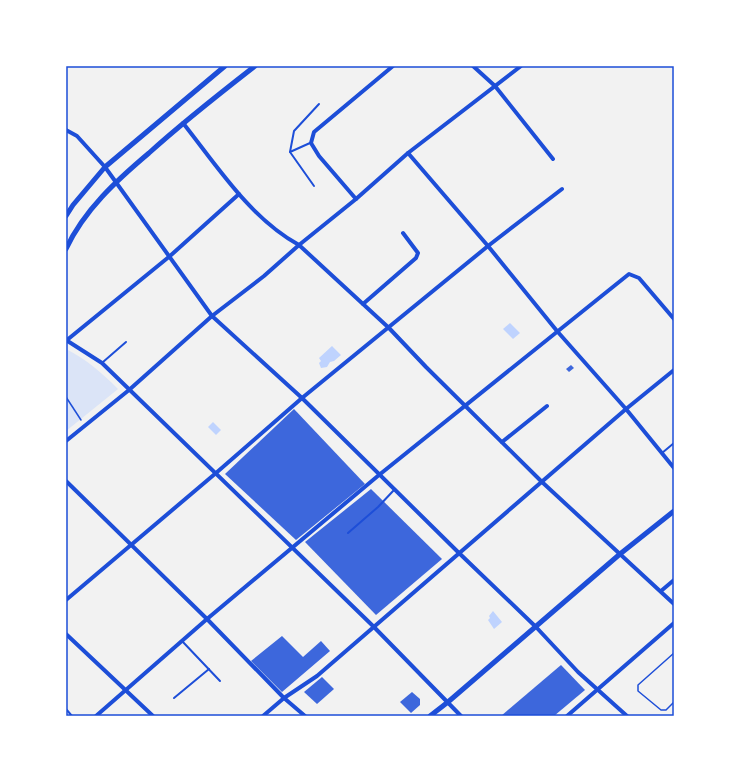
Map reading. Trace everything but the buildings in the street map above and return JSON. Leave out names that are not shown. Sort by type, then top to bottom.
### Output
[{"type":"street","points":[[66,216],[73,205],[105,166],[225,66]]},
{"type":"street","points":[[66,249],[92,208],[116,182],[183,122],[255,66]]},
{"type":"street","points":[[356,199],[319,156],[311,143],[314,132],[393,66]]},
{"type":"street","points":[[473,66],[495,86],[553,159]]},
{"type":"street","points":[[66,441],[129,390],[212,316],[264,276],[299,245],[356,199],[408,153],[521,66]]},
{"type":"street","points":[[183,122],[239,194],[274,229],[284,237],[299,245],[363,304],[542,482],[674,604]]},
{"type":"street","points":[[66,130],[77,136],[105,166],[212,316],[302,398],[394,490],[536,627],[578,672],[627,716]]},
{"type":"street","points":[[408,153],[488,246],[557,331],[626,409],[674,468]]},
{"type":"street","points":[[66,600],[302,398],[488,246],[562,189]]},
{"type":"street","points":[[239,194],[170,256],[66,340],[102,363],[373,626],[461,716]]},
{"type":"street","points":[[363,304],[416,258],[418,253],[403,233]]},
{"type":"street","points":[[96,716],[181,640],[379,475],[629,274],[639,278],[674,320]]},
{"type":"street","points":[[263,716],[284,698],[317,676],[373,626],[626,409],[674,370]]},
{"type":"street","points":[[502,442],[547,406]]},
{"type":"street","points":[[66,481],[207,619],[284,698],[305,716]]},
{"type":"street","points":[[430,716],[620,554],[674,511]]},
{"type":"street","points":[[661,591],[674,580]]},
{"type":"street","points":[[567,716],[599,690],[674,623]]},
{"type":"street","points":[[66,634],[153,716]]},
{"type":"lane","points":[[314,186],[290,152],[294,131],[319,104]]},
{"type":"lane","points":[[290,152],[311,143]]},
{"type":"lane","points":[[102,363],[126,342]]},
{"type":"lane","points":[[662,453],[674,443]]},
{"type":"lane","points":[[348,533],[378,507],[394,490]]},
{"type":"lane","points":[[181,640],[220,681]]},
{"type":"lane","points":[[174,698],[209,669]]},
{"type":"lane","points":[[66,709],[72,716]]},
{"type":"path","points":[[66,397],[85,426]]},
{"type":"path","points":[[674,653],[638,685],[638,690],[661,710],[666,710],[674,702]]},
{"type":"shaded area","points":[[66,349],[94,367],[118,389],[66,431]]},
{"type":"water","points":[[510,323],[520,333],[513,339],[503,329]]},
{"type":"water","points":[[332,346],[341,355],[334,361],[330,362],[327,367],[321,368],[319,363],[321,361],[319,358]]},
{"type":"water","points":[[213,422],[221,430],[216,435],[208,427]]},
{"type":"water","points":[[493,611],[502,622],[494,629],[488,620]]}]
